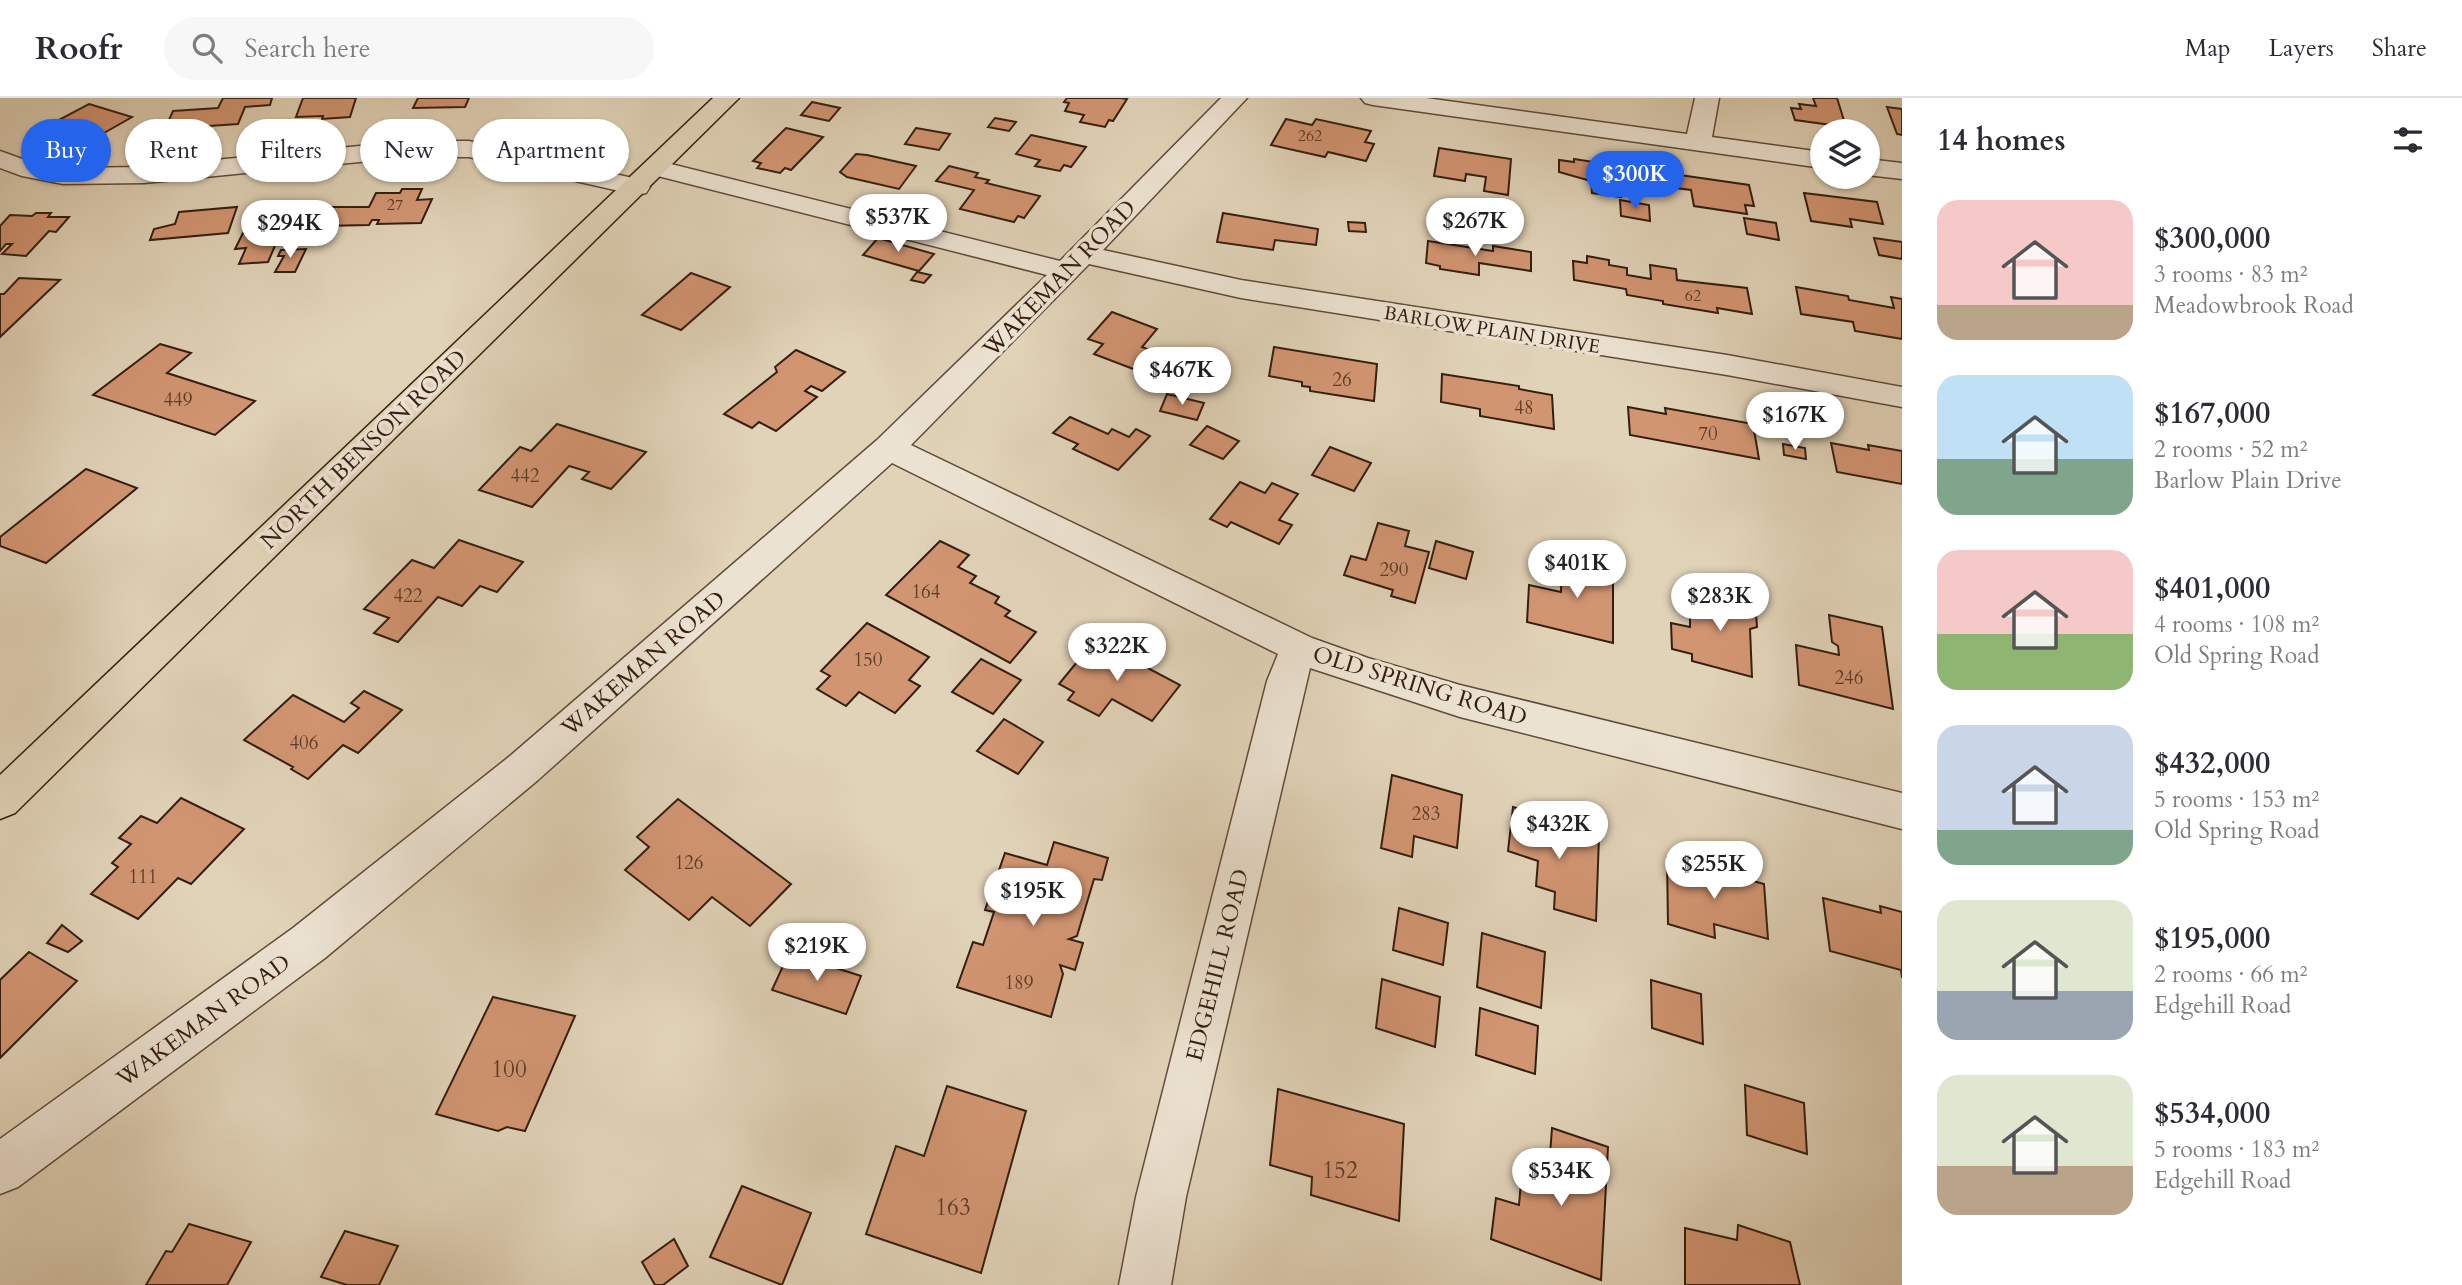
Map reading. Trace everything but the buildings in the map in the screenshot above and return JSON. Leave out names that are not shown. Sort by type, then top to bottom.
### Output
[{"type":"main road","name":"NORTH BENSON ROAD","points":[[0,801],[727,98]]},
{"type":"street","name":"WAKEMAN ROAD","points":[[0,1169],[309,943],[524,768],[889,448],[971,369],[1235,98]]},
{"type":"street","points":[[1373,98],[1810,158]]},
{"type":"street","points":[[1698,143],[1707,98]]},
{"type":"street","name":"BARLOW PLAIN DRIVE","points":[[0,159],[31,172],[63,176],[144,175],[411,149],[469,149],[646,177],[1074,263],[1727,365],[1902,397]]},
{"type":"street","points":[[1880,169],[1902,172]]},
{"type":"street","name":"OLD SPRING ROAD","points":[[889,448],[1299,648],[1360,671],[1460,701],[1902,811]]},
{"type":"street","name":"EDGEHILL ROAD","points":[[1144,1285],[1171,1156],[1286,681],[1299,648]]}]
